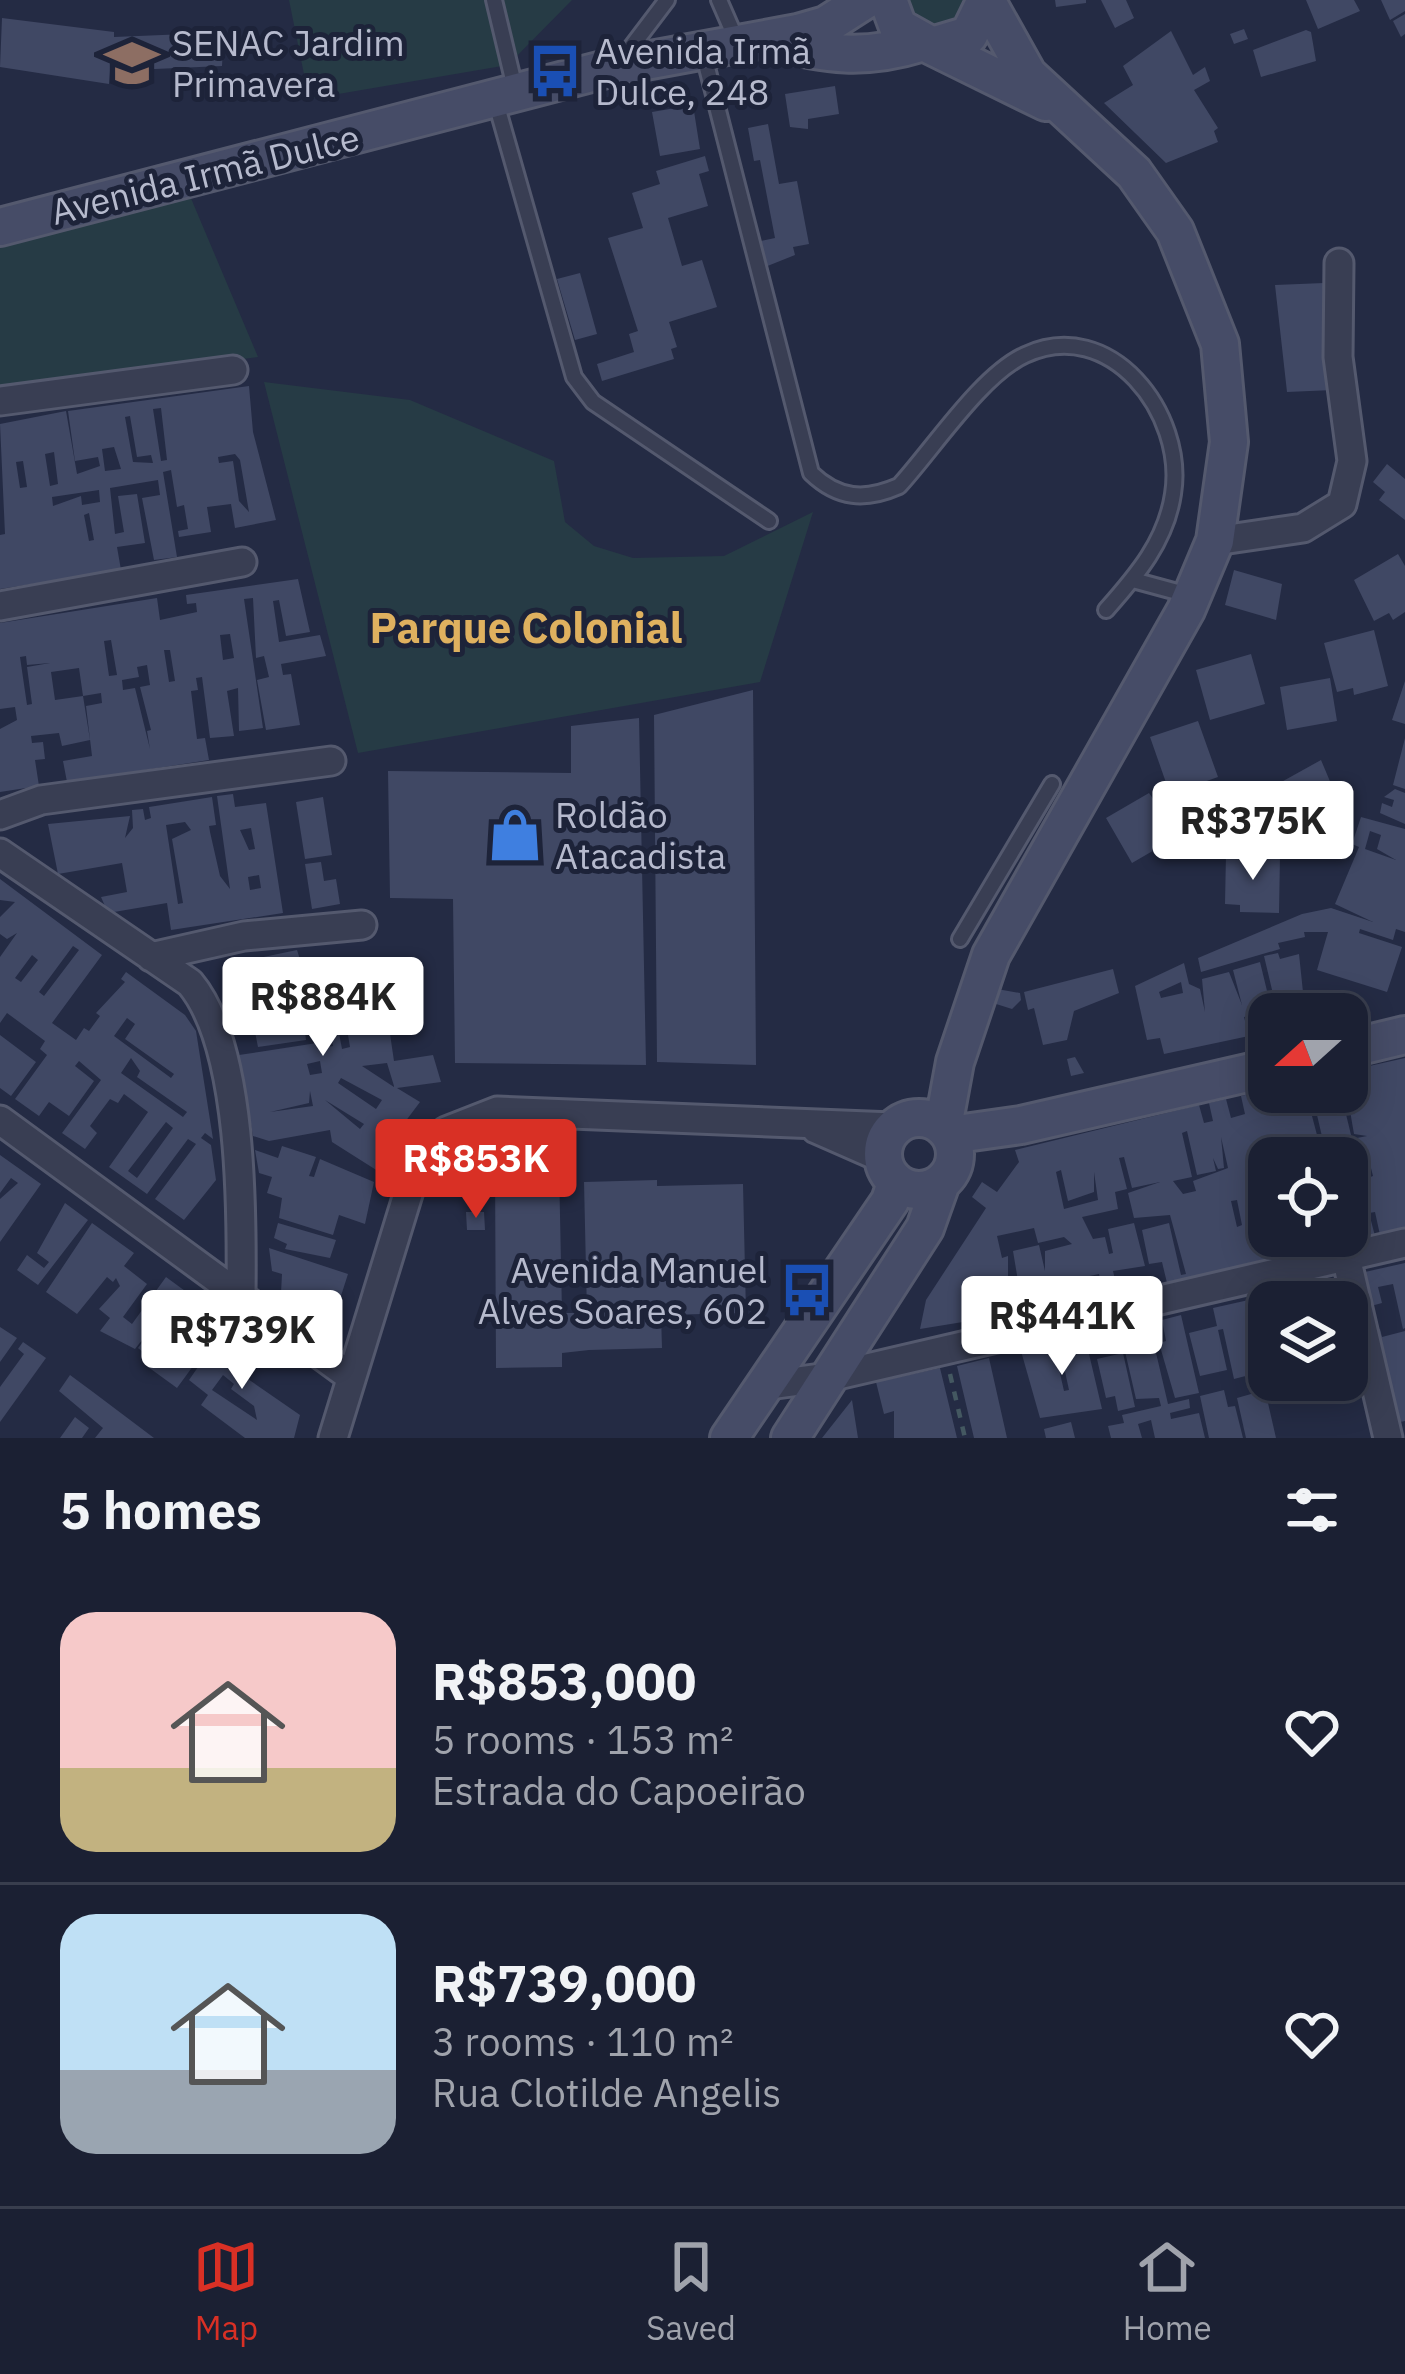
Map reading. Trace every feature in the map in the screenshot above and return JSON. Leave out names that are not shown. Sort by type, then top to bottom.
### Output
[{"type":"main road","name":"Avenida Irmã Dulce","points":[[0,226],[618,66],[826,25],[865,0]]},
{"type":"main road","points":[[888,0],[898,27],[926,45],[1061,108]]},
{"type":"main road","points":[[926,45],[969,35],[986,0]]},
{"type":"main road","points":[[729,1438],[890,1201],[914,1141],[955,1062],[991,955],[1192,596],[1215,542],[1223,502],[1228,399],[1220,344],[1200,284],[1175,231],[1134,173],[1061,108],[1020,63],[986,0]]},
{"type":"main road","name":"Avenida Irmã Dulce","points":[[733,42],[844,57],[926,45]]},
{"type":"main road","points":[[1368,1044],[1405,1035]]},
{"type":"main road","points":[[914,1141],[1021,1125],[1248,1072]]},
{"type":"main road","points":[[914,1141],[918,1191],[946,1178],[1021,1125]]},
{"type":"main road","points":[[790,1438],[925,1228],[955,1160],[914,1141]]},
{"type":"street","points":[[1215,542],[1303,528],[1342,504],[1352,461],[1336,337],[1339,263]]},
{"type":"street","points":[[0,400],[233,370]]},
{"type":"street","points":[[0,606],[242,562]]},
{"type":"street","points":[[0,815],[41,800],[332,761]]},
{"type":"street","points":[[0,853],[152,957],[204,1000],[224,1060],[243,1204],[241,1295]]},
{"type":"street","points":[[152,957],[244,936],[362,925]]},
{"type":"street","points":[[333,1438],[417,1166],[446,1131],[464,1120],[497,1112],[543,1112],[807,1124],[914,1141]]},
{"type":"street","points":[[0,1120],[351,1377]]},
{"type":"street","points":[[1368,1252],[1405,1243]]},
{"type":"street","points":[[761,1387],[829,1377],[1346,1257],[1388,1438]]},
{"type":"lane","points":[[494,0],[505,96],[574,377],[593,402],[769,521]]},
{"type":"lane","points":[[618,66],[667,0]]},
{"type":"lane","points":[[719,0],[733,42],[811,473],[827,488],[876,496],[899,486],[1001,370],[1020,357],[1058,346],[1098,352],[1142,386],[1165,419],[1174,490],[1163,536],[1106,610]]},
{"type":"lane","points":[[1133,580],[1192,596]]},
{"type":"lane","points":[[960,939],[1052,784]]},
{"type":"path","points":[[940,1349],[965,1438]]},
{"type":"shaded area","points":[[289,0],[572,0],[508,65],[309,99]]},
{"type":"shaded area","points":[[900,0],[973,0],[957,27],[921,29]]},
{"type":"shaded area","points":[[190,196],[258,357],[0,392],[0,243]]},
{"type":"shaded area","points":[[264,382],[410,400],[554,461],[565,522],[594,546],[633,558],[724,556],[813,512],[760,682],[358,753]]},
{"type":"building","points":[[1055,0],[1086,0],[1086,3],[1056,7]]},
{"type":"building","points":[[1101,0],[1126,0],[1134,18],[1115,28]]},
{"type":"building","points":[[1306,0],[1354,0],[1360,11],[1318,29]]},
{"type":"building","points":[[1381,0],[1405,0],[1405,11],[1390,20]]},
{"type":"building","points":[[1405,14],[1405,34],[1401,37],[1393,21]]},
{"type":"building","points":[[2,18],[114,32],[114,37],[210,33],[209,46],[223,47],[222,66],[110,71],[109,84],[0,67]]},
{"type":"building","points":[[1244,29],[1248,39],[1234,44],[1230,34]]},
{"type":"building","points":[[1171,31],[1193,75],[1205,67],[1210,81],[1194,90],[1218,128],[1214,131],[1218,142],[1166,163],[1104,103],[1133,85],[1123,66]]},
{"type":"building","points":[[1311,32],[1316,61],[1261,77],[1253,50]]},
{"type":"building","points":[[835,86],[839,114],[808,119],[808,129],[790,127],[785,94]]},
{"type":"building","points":[[693,105],[700,149],[660,156],[652,112]]},
{"type":"building","points":[[768,124],[779,184],[797,181],[809,244],[793,247],[795,255],[765,267],[761,241],[775,238],[760,160],[754,161],[748,128]]},
{"type":"building","points":[[705,156],[709,171],[699,174],[708,206],[668,218],[682,266],[702,260],[717,307],[669,322],[677,347],[671,349],[674,359],[602,381],[597,364],[634,352],[629,334],[638,331],[608,238],[643,228],[632,193],[660,184],[656,171]]},
{"type":"building","points":[[580,273],[597,334],[575,340],[557,279]]},
{"type":"building","points":[[1324,283],[1333,390],[1287,392],[1275,285]]},
{"type":"building","points":[[249,386],[253,432],[276,520],[235,528],[231,504],[207,507],[211,532],[179,537],[178,531],[188,529],[184,505],[177,507],[171,470],[163,472],[177,557],[154,560],[142,498],[160,495],[158,480],[110,488],[115,534],[124,532],[118,496],[137,494],[145,543],[117,547],[121,570],[0,589],[0,535],[5,534],[0,424],[66,411],[77,474],[100,466],[98,457],[75,461],[68,411]],"holes":[[[161,408],[167,460],[161,461],[153,409]],[[130,416],[137,457],[151,455],[153,463],[133,462],[125,417]],[[114,447],[121,469],[105,471],[102,449]],[[54,452],[58,484],[50,486],[45,454]],[[235,454],[240,460],[249,512],[239,501],[233,461],[219,463],[218,457]],[[23,461],[27,487],[20,488],[16,462]],[[99,490],[100,502],[82,505],[81,496],[53,506],[52,497]],[[89,513],[94,540],[89,541],[84,515]]]},
{"type":"building","points":[[1387,464],[1405,479],[1405,520],[1379,500],[1385,492],[1373,482]]},
{"type":"building","points":[[1398,554],[1405,566],[1405,612],[1393,620],[1389,613],[1374,621],[1354,580]]},
{"type":"building","points":[[1234,570],[1282,584],[1276,620],[1225,605]]},
{"type":"building","points":[[298,579],[310,632],[286,636],[279,600],[273,601],[279,642],[320,635],[326,656],[281,664],[283,675],[291,674],[300,725],[266,730],[257,680],[269,677],[264,656],[256,658],[253,598],[244,599],[263,728],[239,731],[238,688],[227,691],[234,736],[210,738],[202,677],[196,678],[198,690],[191,691],[197,739],[205,738],[209,760],[67,782],[63,761],[92,756],[86,706],[102,703],[101,693],[83,696],[90,740],[62,746],[59,733],[31,736],[32,743],[43,742],[45,759],[35,760],[39,786],[0,792],[0,729],[17,720],[15,707],[0,709],[0,623],[157,598],[160,620],[197,612],[196,603],[187,604],[186,595]],"holes":[[[230,634],[234,658],[223,660],[220,635]],[[111,640],[117,675],[109,676],[104,641]],[[164,650],[170,650],[175,681],[169,682]],[[26,656],[27,665],[50,663],[27,667],[32,704],[27,705],[20,657]],[[147,665],[150,685],[140,687],[151,730],[147,731],[150,749],[135,688],[123,690],[122,680],[139,677],[137,667]],[[79,668],[83,696],[55,700],[51,672]]]},
{"type":"building","points":[[1374,630],[1388,686],[1354,695],[1353,688],[1337,692],[1324,643]]},
{"type":"building","points":[[1251,654],[1265,704],[1210,720],[1196,670]]},
{"type":"building","points":[[1330,678],[1337,721],[1287,730],[1280,687]]},
{"type":"building","points":[[1405,681],[1405,724],[1392,720]]},
{"type":"building","points":[[753,690],[756,1065],[657,1062],[654,715]]},
{"type":"building","name":"Roldão Atacadista","points":[[639,718],[646,1065],[455,1063],[453,899],[390,898],[388,771],[571,773],[571,726]]},
{"type":"building","points":[[1198,721],[1218,777],[1170,794],[1150,737]]},
{"type":"building","points":[[1405,738],[1405,789],[1393,785]]},
{"type":"building","points":[[1321,760],[1345,817],[1313,831],[1310,825],[1296,831],[1276,785]]},
{"type":"building","points":[[1395,789],[1405,793],[1405,824],[1380,813],[1382,803],[1392,807],[1394,800],[1384,797]]},
{"type":"building","points":[[1149,793],[1156,803],[1162,800],[1182,834],[1132,863],[1106,818]]},
{"type":"building","points":[[233,794],[235,807],[266,803],[283,913],[171,930],[167,903],[108,913],[101,897],[127,892],[122,863],[58,874],[48,824],[130,816],[125,838],[133,828],[132,810],[143,809],[145,820],[151,818],[149,807],[212,797],[216,825],[209,826],[210,832],[220,876],[230,889],[217,796]],"holes":[[[185,822],[191,830],[172,839],[183,903],[178,904],[166,825]],[[251,828],[255,849],[249,850],[240,830]],[[259,875],[261,888],[250,890],[248,877]]]},
{"type":"building","points":[[323,797],[332,855],[305,859],[296,802]]},
{"type":"building","points":[[1361,817],[1405,829],[1405,932],[1396,929],[1393,940],[1360,929],[1359,933],[1402,947],[1387,992],[1317,970],[1328,932],[1304,932],[1305,937],[1278,943],[1280,949],[1201,972],[1198,958],[1302,914],[1331,908],[1373,922],[1335,904],[1359,847],[1352,844]],"holes":[[[1370,831],[1381,835],[1377,849],[1396,860],[1365,849]]]},
{"type":"building","points":[[1226,854],[1280,856],[1279,913],[1240,912],[1240,905],[1225,904]]},
{"type":"building","points":[[321,862],[324,881],[336,879],[340,904],[312,909],[305,864]]},
{"type":"building","points":[[0,879],[102,955],[52,1023],[76,1040],[84,1028],[89,1031],[100,1016],[96,1013],[125,982],[121,979],[126,972],[185,1015],[196,1031],[213,1139],[205,1133],[201,1138],[211,1145],[216,1180],[184,1220],[155,1199],[196,1144],[188,1139],[147,1194],[109,1167],[148,1112],[124,1094],[118,1103],[110,1099],[90,1126],[97,1133],[85,1149],[62,1133],[101,1080],[79,1061],[75,1066],[94,1081],[69,1116],[49,1102],[39,1116],[15,1099],[47,1055],[40,1049],[45,1041],[7,1013],[0,1023],[0,957],[17,933],[7,939],[0,934],[0,917],[15,902],[0,900]],"holes":[[[73,946],[79,950],[44,996],[39,992]],[[32,955],[38,960],[21,982],[15,978]],[[127,1018],[135,1024],[125,1039],[174,1074],[171,1078],[114,1036]],[[131,1058],[140,1071],[137,1077],[187,1112],[183,1117],[121,1073]],[[166,1122],[173,1128],[137,1178],[128,1171]]]},
{"type":"building","points":[[297,950],[309,988],[330,985],[342,1049],[350,1047],[343,1005],[361,1002],[355,963],[379,959],[394,1061],[433,1055],[441,1082],[397,1088],[420,1102],[402,1126],[381,1173],[332,1142],[330,1130],[269,1141],[253,1136],[239,1055],[317,1043],[318,1049],[333,1046],[331,1035],[316,1037],[314,1022],[304,1024],[306,1040],[258,1047],[253,1022],[234,1025],[225,965]],"holes":[[[310,997],[313,1013],[267,1020],[295,1013],[293,1000]],[[320,1061],[322,1073],[310,1075],[307,1064]],[[387,1063],[394,1087],[362,1066]],[[341,1078],[382,1100],[376,1109],[338,1083]],[[310,1091],[313,1106],[270,1112],[309,1103]],[[325,1100],[364,1124],[360,1129]]]},
{"type":"building","points":[[1278,953],[1280,959],[1299,954],[1303,992],[1310,993],[1273,993],[1264,956]]},
{"type":"building","points":[[1260,962],[1268,993],[1248,993],[1248,1016],[1244,1017],[1248,1036],[1164,1054],[1160,1038],[1147,1040],[1135,986],[1184,963],[1189,984],[1200,989],[1205,1012],[1202,979],[1229,972],[1242,1005],[1233,970]],"holes":[[[1181,982],[1183,993],[1161,998],[1159,992]]]},
{"type":"building","points":[[1113,969],[1119,993],[1074,1011],[1067,1040],[1043,1045],[1034,1008],[1028,1010],[1024,992]]},
{"type":"building","points":[[997,989],[1020,993],[1021,1000],[1012,1009],[993,1003]]},
{"type":"building","points":[[0,1035],[36,1062],[11,1096],[0,1088]]},
{"type":"building","points":[[1075,1057],[1084,1073],[1071,1076],[1067,1059]]},
{"type":"building","points":[[1405,1058],[1405,1229],[1380,1235],[1375,1212],[1369,1213],[1375,1236],[1368,1237],[1368,1178],[1373,1176],[1368,1166],[1368,1137],[1354,1134],[1350,1113],[1368,1113],[1368,1066]]},
{"type":"building","points":[[1248,1094],[1248,1113],[1346,1113],[1352,1137],[1322,1137],[1317,1115],[1312,1116],[1317,1135],[1248,1137],[1248,1257],[1274,1257],[1167,1283],[1162,1262],[1149,1264],[1142,1230],[1169,1223],[1181,1275],[1186,1274],[1170,1215],[1134,1218],[1128,1193],[1160,1182],[1132,1188],[1124,1157],[1119,1158],[1127,1189],[1115,1192],[1118,1209],[1082,1217],[1093,1239],[1105,1237],[1109,1254],[1113,1253],[1108,1229],[1134,1223],[1145,1266],[1113,1271],[1118,1293],[1104,1296],[1099,1274],[1080,1278],[1085,1300],[1072,1303],[1068,1283],[1049,1287],[1054,1307],[920,1329],[926,1300],[986,1208],[972,1197],[982,1182],[997,1192],[1019,1162],[1015,1150],[1199,1105],[1204,1123],[1213,1121],[1209,1103],[1226,1099],[1231,1118],[1245,1114],[1241,1096]],"holes":[[[1187,1131],[1197,1175],[1216,1171],[1213,1158],[1218,1169],[1224,1168],[1221,1137],[1228,1168],[1193,1181],[1196,1191],[1183,1194],[1173,1181],[1192,1177],[1182,1133]],[[1061,1170],[1068,1201],[1094,1192],[1094,1172],[1098,1200],[1064,1209],[1056,1172]],[[1237,1200],[1242,1225],[1237,1227],[1231,1201]],[[1034,1228],[1038,1243],[1064,1237],[1072,1244],[1045,1251],[1045,1271],[1039,1245],[1013,1251],[1018,1281],[1008,1280],[1008,1256],[1002,1258],[997,1236]]]},
{"type":"building","points":[[282,1146],[316,1157],[309,1176],[314,1177],[320,1159],[374,1182],[365,1224],[339,1215],[333,1235],[279,1218],[282,1198],[267,1193],[272,1177],[259,1173],[255,1150],[278,1158]]},
{"type":"building","points":[[0,1155],[41,1184],[0,1242],[0,1199],[18,1183],[11,1178],[0,1193]]},
{"type":"building","points":[[559,1166],[562,1313],[587,1313],[584,1182],[657,1180],[657,1186],[743,1184],[746,1313],[661,1315],[662,1348],[562,1353],[562,1367],[496,1368],[495,1167]]},
{"type":"building","points":[[65,1203],[88,1220],[38,1285],[17,1270],[27,1255],[44,1268],[49,1262],[37,1253]]},
{"type":"building","points":[[466,1212],[484,1212],[485,1230],[467,1230]]},
{"type":"building","points":[[92,1223],[134,1253],[124,1266],[147,1284],[123,1317],[132,1324],[166,1277],[226,1321],[177,1388],[144,1364],[149,1357],[138,1348],[168,1307],[135,1349],[100,1331],[110,1318],[99,1309],[120,1286],[116,1278],[113,1282],[107,1277],[77,1314],[46,1292]]},
{"type":"building","points":[[278,1223],[336,1240],[330,1258],[285,1249],[287,1244],[274,1238]]},
{"type":"building","points":[[269,1248],[348,1274],[331,1327],[310,1320],[314,1307],[281,1293],[282,1274],[272,1271]]},
{"type":"building","points":[[1405,1263],[1405,1328],[1393,1284],[1378,1287],[1382,1303],[1371,1306],[1368,1281],[1359,1281],[1356,1274]]},
{"type":"building","points":[[1248,1300],[1248,1375],[1234,1379],[1223,1329],[1218,1330],[1227,1370],[1200,1376],[1189,1333],[1217,1326],[1213,1308]]},
{"type":"building","points":[[1181,1315],[1199,1393],[1175,1398],[1159,1343],[1166,1341],[1162,1320]]},
{"type":"building","points":[[1149,1323],[1168,1404],[1189,1399],[1190,1408],[1170,1413],[1171,1419],[1199,1413],[1205,1438],[1155,1438],[1151,1420],[1138,1424],[1142,1438],[1111,1438],[1108,1426],[1124,1423],[1122,1415],[1161,1406],[1159,1398],[1136,1399],[1124,1347],[1123,1328]]},
{"type":"building","points":[[0,1327],[17,1338],[0,1362]]},
{"type":"building","points":[[1380,1329],[1382,1337],[1405,1331],[1405,1421],[1395,1423],[1369,1332]]},
{"type":"building","points":[[241,1331],[264,1348],[245,1377],[300,1415],[294,1438],[245,1438],[201,1405],[208,1395],[189,1380],[219,1337],[230,1345]],"holes":[[[223,1375],[234,1384],[231,1389],[254,1406],[257,1420],[212,1390]]]},
{"type":"building","points":[[1085,1337],[1102,1409],[1040,1418],[1021,1351]],"holes":[[[1064,1367],[1069,1390],[1064,1391],[1059,1369]]]},
{"type":"building","points":[[23,1342],[46,1358],[0,1422],[0,1387],[24,1354],[18,1349]]},
{"type":"building","points":[[1123,1353],[1135,1407],[1118,1411],[1115,1396],[1106,1398],[1097,1359]]},
{"type":"building","points":[[989,1358],[1007,1438],[974,1438],[957,1366]]},
{"type":"building","points":[[940,1368],[957,1438],[894,1438],[894,1411],[884,1414],[876,1382]]},
{"type":"building","points":[[70,1375],[154,1438],[95,1438],[103,1428],[59,1391]]},
{"type":"building","points":[[1224,1390],[1228,1407],[1235,1406],[1243,1438],[1209,1438],[1200,1396]]},
{"type":"building","points":[[1248,1395],[1248,1401],[1268,1401],[1276,1438],[1246,1438],[1237,1398]]},
{"type":"building","points":[[852,1400],[858,1438],[822,1438]]},
{"type":"building","points":[[75,1417],[89,1428],[82,1438],[60,1438]]},
{"type":"building","points":[[1071,1422],[1075,1438],[1046,1438],[1044,1429]]},
{"type":"place","name":"SENAC Jardim Primavera","points":[[132,63]]},
{"type":"place","name":"Avenida Irmã Dulce, 248","points":[[555,71]]},
{"type":"place","name":"Roldão Atacadista","points":[[515,835]]},
{"type":"place","name":"Avenida Manuel Alves Soares, 602","points":[[807,1290]]},
{"type":"district","name":"Parque Colonial","points":[[526,627]]}]
